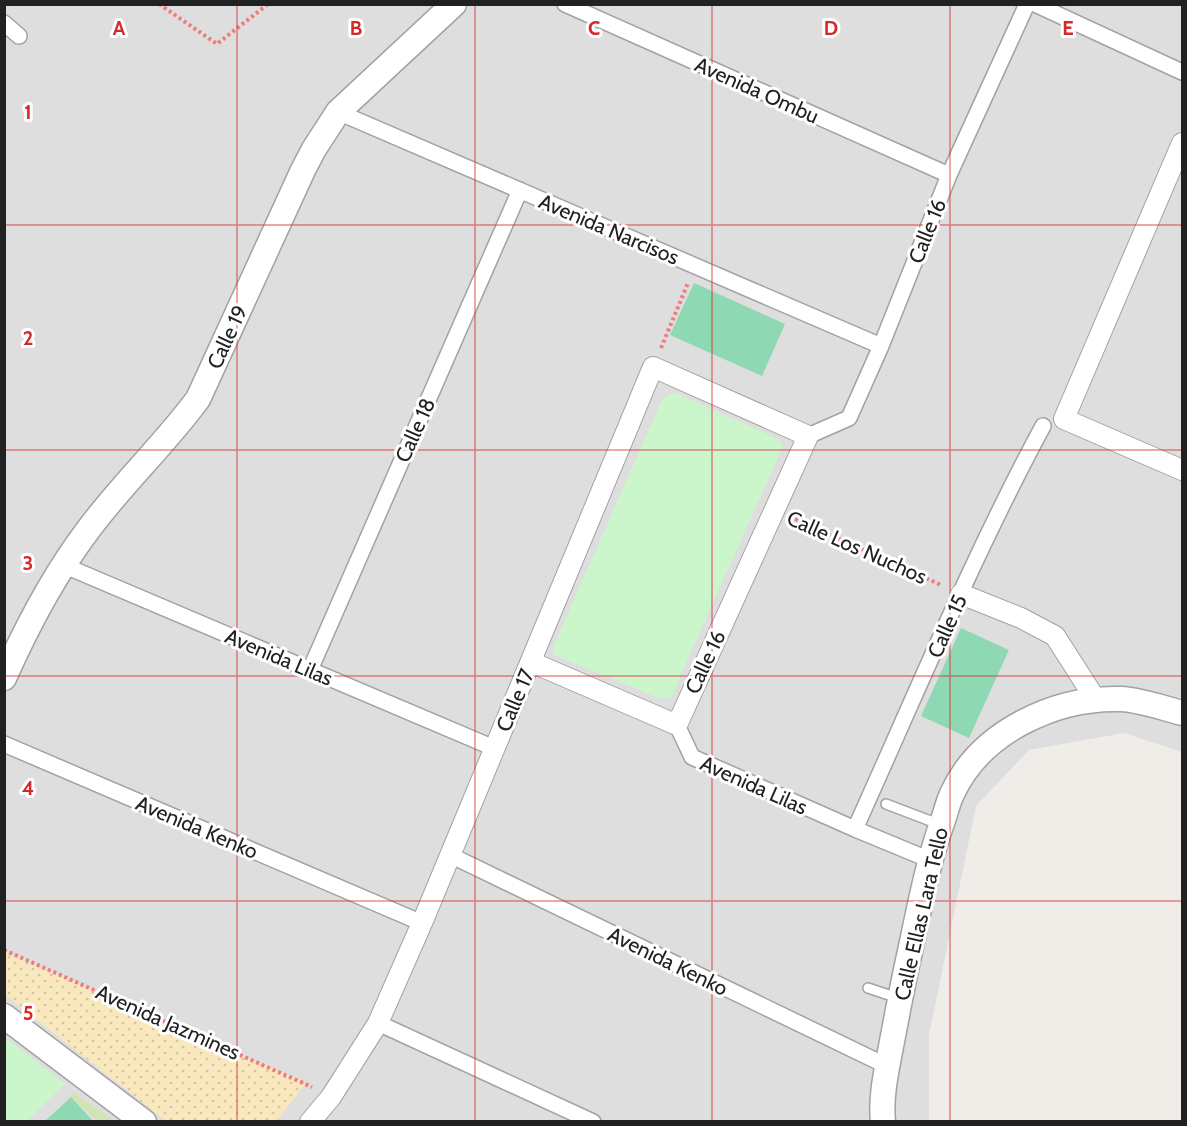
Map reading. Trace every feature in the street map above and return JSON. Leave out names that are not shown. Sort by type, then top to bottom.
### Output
[{"type":"street","name":"Calle 19","points":[[4,678],[34,615],[63,565],[111,501],[182,421],[198,399],[303,170],[338,112],[454,4]]},
{"type":"street","name":"Avenida Ombu","points":[[565,4],[949,175]]},
{"type":"street","name":"Calle 16","points":[[677,725],[808,436],[849,418],[949,175],[1027,4]]},
{"type":"street","points":[[1035,4],[1182,72]]},
{"type":"street","points":[[4,23],[19,36]]},
{"type":"street","name":"Avenida Narcisos","points":[[338,112],[880,346]]},
{"type":"street","points":[[1182,143],[1064,419],[1182,470]]},
{"type":"street","name":"Calle 18","points":[[310,670],[520,190]]},
{"type":"street","points":[[653,367],[808,436]]},
{"type":"street","name":"Calle 17","points":[[310,1122],[331,1097],[378,1023],[422,923],[653,367]]},
{"type":"street","name":"Calle 15","points":[[855,829],[961,594],[1020,468],[1043,426]]},
{"type":"street","name":"Avenida Lilas","points":[[63,565],[495,748]]},
{"type":"street","points":[[961,594],[1021,618],[1055,636],[1096,700]]},
{"type":"street","points":[[531,662],[677,725]]},
{"type":"street","name":"Calle Ellas Lara Tello","points":[[883,1122],[882,1110],[887,1066],[930,860],[952,794],[967,770],[985,749],[1018,724],[1066,706],[1096,700],[1123,699],[1182,713]]},
{"type":"street","name":"Avenida Lilas","points":[[677,725],[692,757],[930,860]]},
{"type":"street","name":"Avenida Kenko","points":[[4,744],[422,923]]},
{"type":"street","name":"Avenida Kenko","points":[[450,855],[887,1066]]},
{"type":"street","points":[[4,1016],[144,1122]]},
{"type":"street","points":[[378,1023],[593,1122]]},
{"type":"lane","points":[[885,804],[941,825]]},
{"type":"lane","points":[[868,988],[900,999]]},
{"type":"path","points":[[159,4],[217,44],[268,4]]},
{"type":"path","points":[[653,367],[696,266]]},
{"type":"path","name":"Calle Los Nuchos","points":[[775,510],[961,594]]},
{"type":"path","name":"Avenida Jazmines","points":[[4,950],[306,1083],[331,1097]]},
{"type":"shaded area","points":[[5,5],[1182,5],[1182,752],[1124,733],[1029,750],[976,806],[929,1035],[929,1121],[5,1122]]},
{"type":"green space","points":[[694,283],[785,324],[762,376],[670,335]]},
{"type":"green space","points":[[676,393],[778,439],[783,446],[672,696],[661,699],[554,655],[553,647],[663,398]]},
{"type":"green space","points":[[961,628],[1009,650],[969,738],[921,716]]},
{"type":"green space","points":[[4,1037],[65,1084],[27,1121],[5,1121]]},
{"type":"green space","points":[[73,1092],[114,1121],[98,1121],[71,1097]]},
{"type":"green space","points":[[71,1097],[93,1121],[45,1121]]},
{"type":"sand","points":[[4,952],[306,1083],[277,1121],[166,1121],[5,995]]}]
